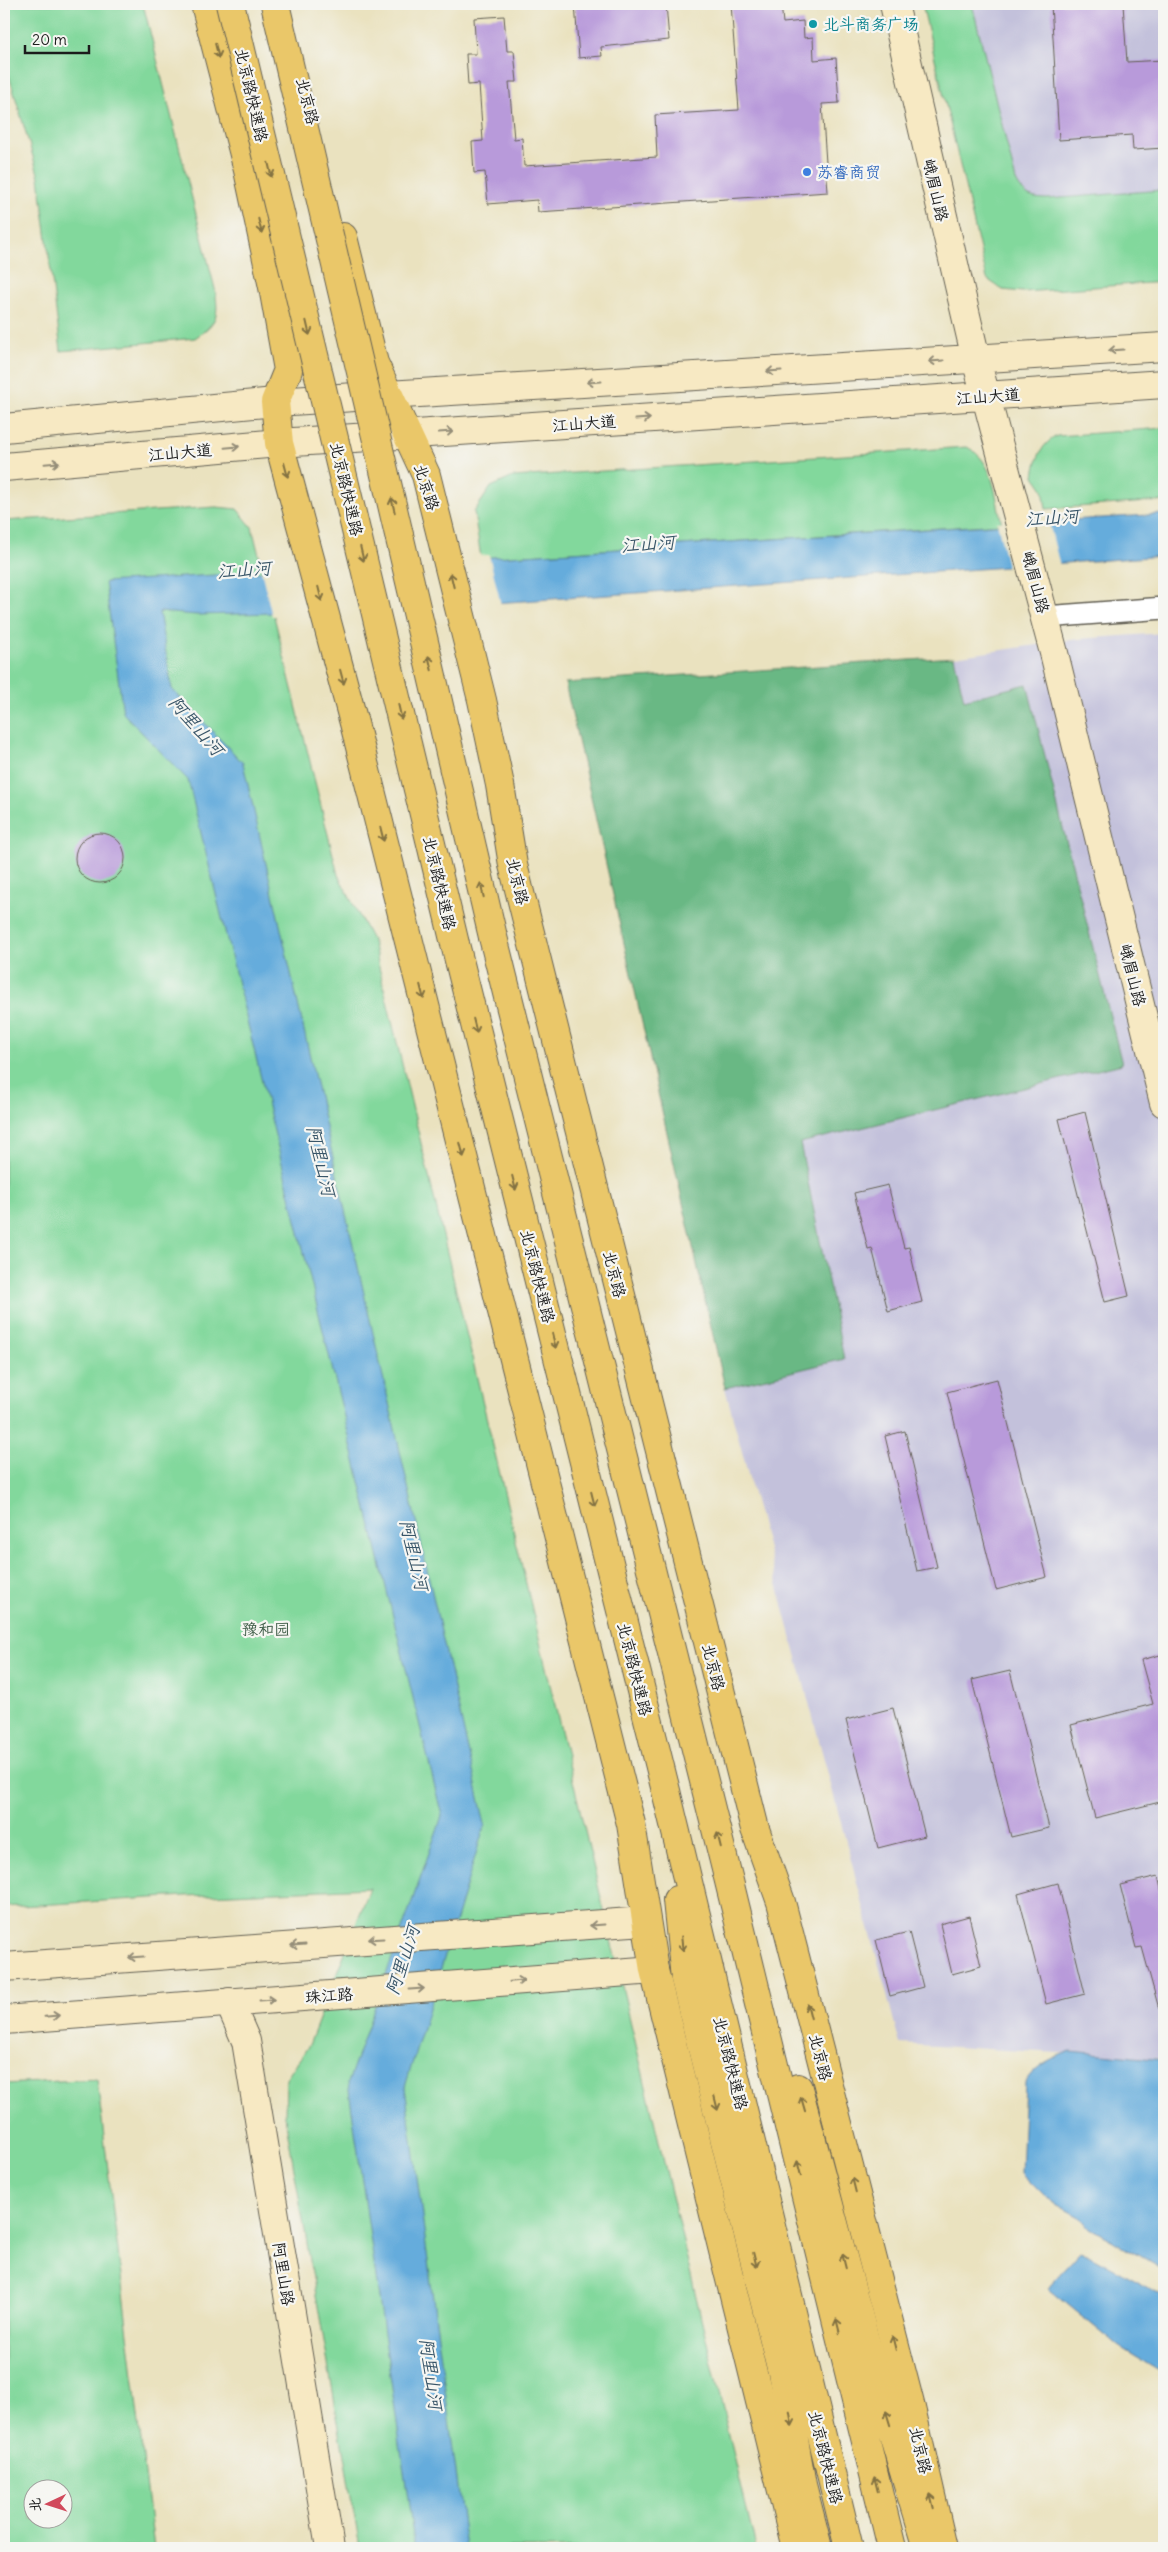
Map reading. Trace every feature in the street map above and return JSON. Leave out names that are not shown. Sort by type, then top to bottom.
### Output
[{"type":"main road","points":[[205,4],[248,170],[273,287],[288,370],[275,402],[279,443],[311,559],[631,1824],[654,1970],[796,2548]]},
{"type":"main road","name":"北京路快速路","points":[[230,4],[455,944],[666,1791],[848,2548]]},
{"type":"main road","points":[[275,4],[493,937],[728,1877],[892,2548]]},
{"type":"main road","name":"北京路","points":[[284,4],[374,363],[426,475],[445,548],[482,700],[500,785],[513,865],[755,1829],[784,1911],[911,2408],[943,2548]]},
{"type":"main road","points":[[666,1791],[685,1979],[782,2372],[802,2485],[818,2548]]},
{"type":"main road","points":[[728,1877],[770,1991],[811,2132],[865,2340],[927,2548]]},
{"type":"street","name":"峨眉山路","points":[[894,4],[976,358],[1036,585],[1164,1103]]},
{"type":"street","points":[[4,428],[275,402],[1164,347]]},
{"type":"street","name":"江山大道","points":[[4,468],[279,443],[1164,384]]},
{"type":"street","points":[[1044,617],[1164,608]]},
{"type":"street","points":[[4,1967],[645,1921]]},
{"type":"street","name":"珠江路","points":[[4,2020],[654,1970]]},
{"type":"street","name":"阿里山路","points":[[229,2002],[246,2041],[330,2548]]},
{"type":"shaded area","points":[[922,4],[1164,4],[1164,282],[1023,292],[1003,290],[987,279]]},
{"type":"shaded area","points":[[1164,633],[1164,2059],[900,2044],[725,1388],[565,683],[954,657],[1079,639]]},
{"type":"green space","points":[[4,4],[143,4],[215,289],[217,306],[215,318],[195,338],[61,351],[39,177],[4,59]]},
{"type":"green space","points":[[922,4],[972,4],[1016,181],[1025,193],[1029,196],[1048,199],[1164,190],[1164,282],[1023,292],[1003,290],[987,279]]},
{"type":"green space","points":[[1164,428],[1164,501],[1046,509],[1043,489],[1034,476],[1040,453],[1051,440],[1057,436]]},
{"type":"green space","points":[[967,447],[976,453],[989,470],[1002,524],[481,558],[474,512],[491,487],[513,477]]},
{"type":"green space","name":"豫和园","points":[[216,507],[237,509],[252,527],[338,875],[373,942],[756,2548],[360,2548],[285,2117],[286,2079],[309,2045],[370,1888],[185,1896],[4,1907],[4,521]]},
{"type":"green space","points":[[954,657],[964,700],[1027,684],[1122,1064],[800,1143],[844,1359],[725,1388],[565,683]]},
{"type":"green space","points":[[97,2079],[154,2548],[4,2548],[4,2084]]},
{"type":"water","name":"阿里山河","points":[[1164,514],[1164,556],[395,610],[197,615],[159,612],[172,689],[243,763],[485,1824],[405,2087],[466,2548],[415,2548],[348,2083],[442,1816],[188,780],[123,713],[105,582]]},
{"type":"water","points":[[1071,2051],[1164,2060],[1164,2270],[1090,2228],[1083,2219],[1047,2199],[1021,2173],[1025,2082],[1045,2062]]},
{"type":"water","points":[[1081,2251],[1164,2296],[1164,2374],[1118,2346],[1049,2289],[1056,2278]]},
{"type":"pier","points":[[1048,519],[1060,566],[1008,570],[997,522]]},
{"type":"pier","points":[[489,555],[501,605],[395,613],[272,616],[261,570]]},
{"type":"building","points":[[575,4],[666,4],[669,40],[601,47],[602,56],[579,58]]},
{"type":"building","points":[[731,4],[781,4],[783,23],[803,21],[804,38],[813,37],[814,60],[836,58],[839,103],[822,104],[828,192],[538,212],[537,200],[488,204],[485,172],[474,173],[472,142],[483,141],[479,84],[468,85],[466,54],[476,54],[474,18],[504,16],[507,51],[514,51],[517,82],[509,82],[514,139],[522,138],[524,166],[657,157],[655,115],[739,110]]},
{"type":"building","points":[[1051,4],[1123,4],[1127,62],[1164,60],[1164,148],[1133,150],[1132,135],[1059,140]]},
{"type":"building","points":[[100,833],[114,837],[121,844],[125,858],[121,872],[114,879],[100,883],[86,879],[79,872],[75,858],[79,844],[86,837]]},
{"type":"building","points":[[1085,1112],[1129,1296],[1105,1302],[1059,1119]]},
{"type":"building","points":[[888,1185],[904,1248],[909,1247],[922,1302],[888,1311],[872,1248],[868,1249],[854,1193]]},
{"type":"building","points":[[997,1379],[1047,1577],[996,1590],[947,1392]]},
{"type":"building","points":[[905,1431],[937,1567],[917,1571],[885,1436]]},
{"type":"building","points":[[1164,1654],[1164,1801],[1095,1818],[1071,1725],[1153,1704],[1141,1660]]},
{"type":"building","points":[[1010,1671],[1049,1828],[1011,1837],[972,1680]]},
{"type":"building","points":[[893,1708],[925,1836],[878,1848],[846,1720]]},
{"type":"building","points":[[1158,1876],[1164,1902],[1164,2008],[1159,2009],[1142,1947],[1136,1948],[1120,1885]]},
{"type":"building","points":[[1058,1883],[1085,1994],[1046,2004],[1018,1894]]},
{"type":"building","points":[[969,1916],[981,1966],[952,1974],[940,1924]]},
{"type":"building","points":[[909,1932],[923,1987],[890,1996],[876,1940]]},
{"type":"place","name":"北斗商务广场","points":[[813,24]]},
{"type":"place","name":"苏睿商贸","points":[[807,172]]},
{"type":"water label","name":"江山河","points":[[1052,518]]},
{"type":"water label","name":"江山河","points":[[648,544]]},
{"type":"water label","name":"江山河","points":[[244,570]]}]
